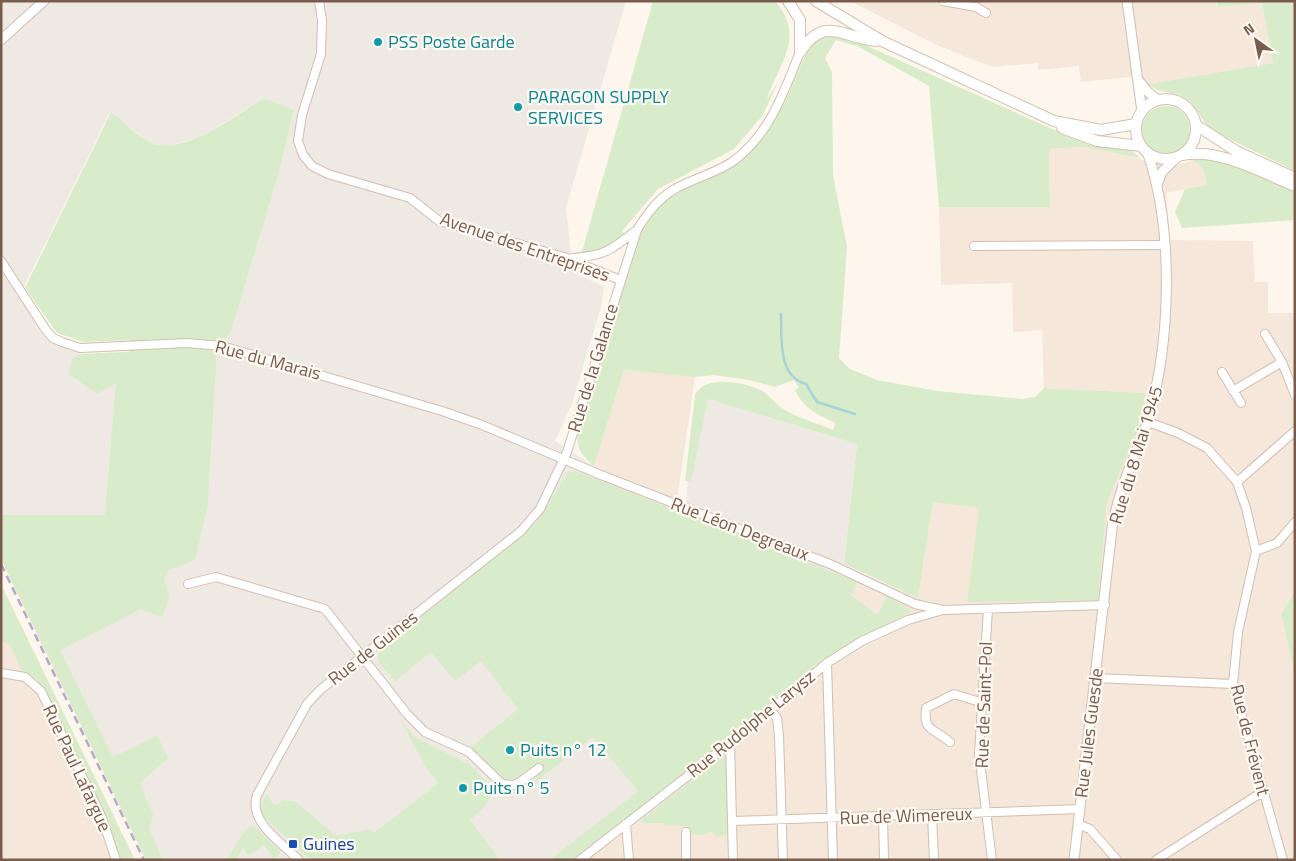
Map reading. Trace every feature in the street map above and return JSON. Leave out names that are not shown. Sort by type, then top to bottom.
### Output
[{"type":"main road","points":[[788,1],[800,20],[800,52]]},
{"type":"main road","points":[[816,1],[882,41],[1054,121],[1069,132],[1097,141],[1144,150],[1162,159],[1193,153],[1212,154],[1295,186]]},
{"type":"main road","points":[[800,52],[814,35],[827,30],[842,31],[858,39],[882,41]]},
{"type":"main road","points":[[1144,150],[1137,135],[1136,124],[1142,112],[1150,104],[1158,100],[1176,100],[1185,105],[1191,112],[1196,125],[1195,138],[1188,150],[1179,156]]},
{"type":"main road","points":[[1054,121],[1101,130],[1136,124]]},
{"type":"main road","points":[[1196,125],[1236,151],[1295,178]]},
{"type":"street","points":[[1,40],[44,1]]},
{"type":"street","name":"Avenue des Entreprises","points":[[319,1],[322,20],[321,54],[302,115],[298,141],[303,155],[312,166],[328,174],[410,198],[439,221],[569,258],[620,280]]},
{"type":"street","points":[[943,1],[976,7],[986,13]]},
{"type":"street","points":[[1127,1],[1142,112]]},
{"type":"street","name":"Rue de la Galance","points":[[563,459],[637,230],[648,212],[661,198],[673,189],[725,166],[748,148],[762,132],[774,113],[800,52]]},
{"type":"street","points":[[1139,80],[1148,92],[1158,100]]},
{"type":"street","name":"Rue du 8 Mai 1945","points":[[1105,606],[1113,520],[1124,482],[1148,422],[1160,376],[1165,333],[1164,245],[1157,185],[1144,150]]},
{"type":"street","points":[[1157,185],[1162,172],[1179,156]]},
{"type":"street","points":[[569,258],[592,257],[611,250],[637,230]]},
{"type":"street","points":[[974,246],[1164,245]]},
{"type":"street","name":"Rue du Marais","points":[[1,261],[46,330],[53,338],[72,346],[89,348],[187,343],[222,346],[442,411],[482,425],[563,459]]},
{"type":"street","points":[[1265,334],[1282,362],[1295,395]]},
{"type":"street","points":[[1233,391],[1282,362]]},
{"type":"street","points":[[1222,372],[1241,403]]},
{"type":"street","points":[[1148,422],[1178,433],[1206,448],[1237,482],[1246,508],[1256,551],[1277,543],[1295,522]]},
{"type":"street","points":[[1237,482],[1295,431]]},
{"type":"street","name":"Rue Léon Degreaux","points":[[563,459],[830,564],[915,604],[939,611],[1105,606]]},
{"type":"street","name":"Rue de Guines","points":[[299,860],[260,821],[255,812],[255,799],[307,704],[320,690],[532,519],[546,498],[563,459]]},
{"type":"street","name":"Rue de Frévent","points":[[1256,551],[1238,632],[1233,684],[1283,860]]},
{"type":"street","points":[[188,584],[216,577],[325,609],[416,724],[425,732],[469,752],[502,784],[514,785],[539,768]]},
{"type":"street","points":[[915,604],[919,616]]},
{"type":"street","name":"Rue Jules Guesde","points":[[1074,860],[1080,824],[1080,809],[1105,606]]},
{"type":"street","name":"Rue de Saint-Pol","points":[[988,609],[979,754],[992,860]]},
{"type":"street","name":"Rue Rudolphe Larysz","points":[[580,860],[730,743],[770,708],[827,663],[862,641],[919,616],[939,611]]},
{"type":"street","points":[[827,663],[833,860]]},
{"type":"street","name":"Rue Paul Lafargue","points":[[1,673],[20,675],[31,680],[40,691],[88,789],[107,832],[116,860]]},
{"type":"street","points":[[1096,678],[1233,684]]},
{"type":"street","points":[[950,742],[941,734],[929,729],[925,720],[926,708],[954,694],[983,703]]},
{"type":"street","points":[[770,708],[777,718],[780,735],[782,860]]},
{"type":"street","points":[[730,743],[733,860]]},
{"type":"street","points":[[1156,860],[1256,796],[1263,794]]},
{"type":"street","name":"Rue de Wimereux","points":[[733,821],[1080,809]]},
{"type":"street","points":[[932,815],[934,860]]},
{"type":"street","points":[[883,817],[884,860]]},
{"type":"street","points":[[626,824],[629,860]]},
{"type":"street","points":[[1080,824],[1090,829],[1118,860]]},
{"type":"street","points":[[686,832],[686,860]]},
{"type":"shaded area","points":[[1,1],[626,1],[566,208],[573,273],[604,286],[602,303],[572,404],[555,441],[594,466],[686,503],[695,395],[857,444],[844,564],[861,573],[851,595],[897,629],[835,663],[818,675],[642,820],[587,860],[146,860],[1,559]],"holes":[[[264,98],[294,110],[278,176],[231,332],[217,350],[208,504],[114,419],[117,383],[130,352],[81,354],[48,340],[20,295],[110,112],[150,143],[170,146],[202,136]]]},
{"type":"shaded area","points":[[850,1],[1217,1],[1218,7],[1262,3],[1273,63],[1149,84],[1130,77],[1081,82],[1079,66],[1038,70],[1038,63],[992,67],[939,46]]},
{"type":"shaded area","points":[[1086,147],[1116,152],[1163,166],[1174,166],[1193,160],[1203,168],[1207,185],[1166,193],[1170,240],[1253,241],[1255,282],[1268,282],[1268,313],[1295,313],[1295,589],[1281,614],[1295,675],[1295,860],[587,860],[642,820],[818,675],[835,663],[896,630],[851,595],[861,573],[918,598],[933,502],[979,508],[1098,600],[1107,502],[1137,433],[1146,393],[1044,388],[1042,330],[1013,332],[1012,283],[941,285],[939,207],[1050,207],[1049,149]]},
{"type":"shaded area","points":[[624,370],[695,377],[677,500],[594,466]]},
{"type":"shaded area","points":[[1,641],[10,644],[21,670],[36,678],[45,689],[101,805],[121,860],[1,860]]},
{"type":"green space","points":[[653,1],[775,1],[784,14],[789,26],[789,38],[783,62],[767,99],[778,82],[763,115],[734,149],[658,189],[622,231],[625,234],[600,251],[581,255]]},
{"type":"green space","points":[[1217,1],[1295,1],[1295,171],[1213,131],[1193,105],[1185,98],[1157,90],[1149,84],[1273,63],[1262,3],[1218,7]]},
{"type":"green space","points":[[830,32],[854,40],[1077,140],[1125,149],[1135,153],[1140,158],[1086,147],[1049,149],[1050,207],[939,207],[929,86],[859,47],[836,40],[825,58],[832,72],[833,176],[847,247],[839,358],[850,369],[877,380],[937,391],[1022,399],[1035,397],[1044,388],[1146,393],[1137,433],[1107,502],[1098,600],[967,602],[979,508],[933,502],[918,598],[844,564],[857,444],[708,399],[691,482],[685,481],[695,395],[700,388],[707,384],[726,382],[755,388],[765,393],[780,407],[789,412],[833,430],[835,423],[812,410],[799,397],[795,390],[799,387],[794,380],[775,387],[749,380],[714,375],[695,377],[624,370],[594,466],[580,451],[578,432],[640,234],[668,198],[683,189],[726,171],[748,154],[760,141],[779,113],[808,48],[814,40]]},
{"type":"green space","points":[[264,98],[294,110],[278,176],[231,332],[217,350],[208,504],[195,560],[169,570],[164,578],[169,597],[162,617],[141,609],[60,650],[113,757],[157,735],[168,758],[140,783],[153,815],[149,830],[163,860],[146,860],[1,559],[1,515],[105,515],[116,383],[97,394],[69,374],[72,359],[81,354],[129,352],[130,340],[84,342],[57,333],[25,288],[111,112],[150,142],[163,145],[178,144],[209,132]]},
{"type":"green space","points":[[1161,106],[1171,106],[1183,113],[1190,125],[1190,135],[1183,147],[1171,154],[1161,154],[1153,150],[1146,143],[1142,135],[1142,125],[1146,117],[1153,110]]},
{"type":"green space","points":[[1205,158],[1232,164],[1295,189],[1295,220],[1182,228],[1175,212],[1185,189],[1207,185],[1203,168],[1193,160]]},
{"type":"green space","points":[[576,471],[857,582],[851,595],[877,615],[887,596],[912,611],[857,639],[814,666],[725,742],[575,860],[550,860],[638,791],[593,737],[537,781],[536,776],[541,770],[536,764],[523,774],[506,780],[494,772],[470,748],[518,709],[481,661],[455,681],[431,652],[395,681],[380,664],[377,656],[381,649],[536,524],[568,472]]},
{"type":"green space","points":[[1,584],[135,860],[121,860],[101,805],[45,689],[36,678],[21,670],[10,645],[1,641]]},
{"type":"green space","points":[[1295,590],[1295,675],[1281,614]]},
{"type":"green space","points":[[402,723],[417,738],[469,764],[495,790],[484,807],[470,820],[500,860],[311,860],[262,815],[260,808],[266,794],[270,797],[272,803],[277,805],[282,800],[296,802],[336,836],[371,829],[374,833],[438,783],[425,766]]},
{"type":"green space","points":[[724,754],[727,754],[728,833],[717,838],[712,832],[699,836],[690,833],[687,826],[642,823],[642,820]]},
{"type":"green space","points":[[251,826],[255,827],[281,852],[274,860],[265,845],[248,855],[243,848],[236,860],[226,860],[246,829]]},
{"type":"waterway","points":[[781,314],[783,355],[790,373],[797,380],[806,384],[817,402],[855,414]]},
{"type":"railway","points":[[1,564],[144,860]]},
{"type":"place","name":"PSS Poste Garde","points":[[378,42]]},
{"type":"place","name":"PARAGON SUPPLY SERVICES","points":[[518,107]]},
{"type":"place","name":"Puits n° 12","points":[[510,750]]},
{"type":"place","name":"Puits n° 5","points":[[463,788]]},
{"type":"place","name":"Guines","points":[[293,844]]}]
